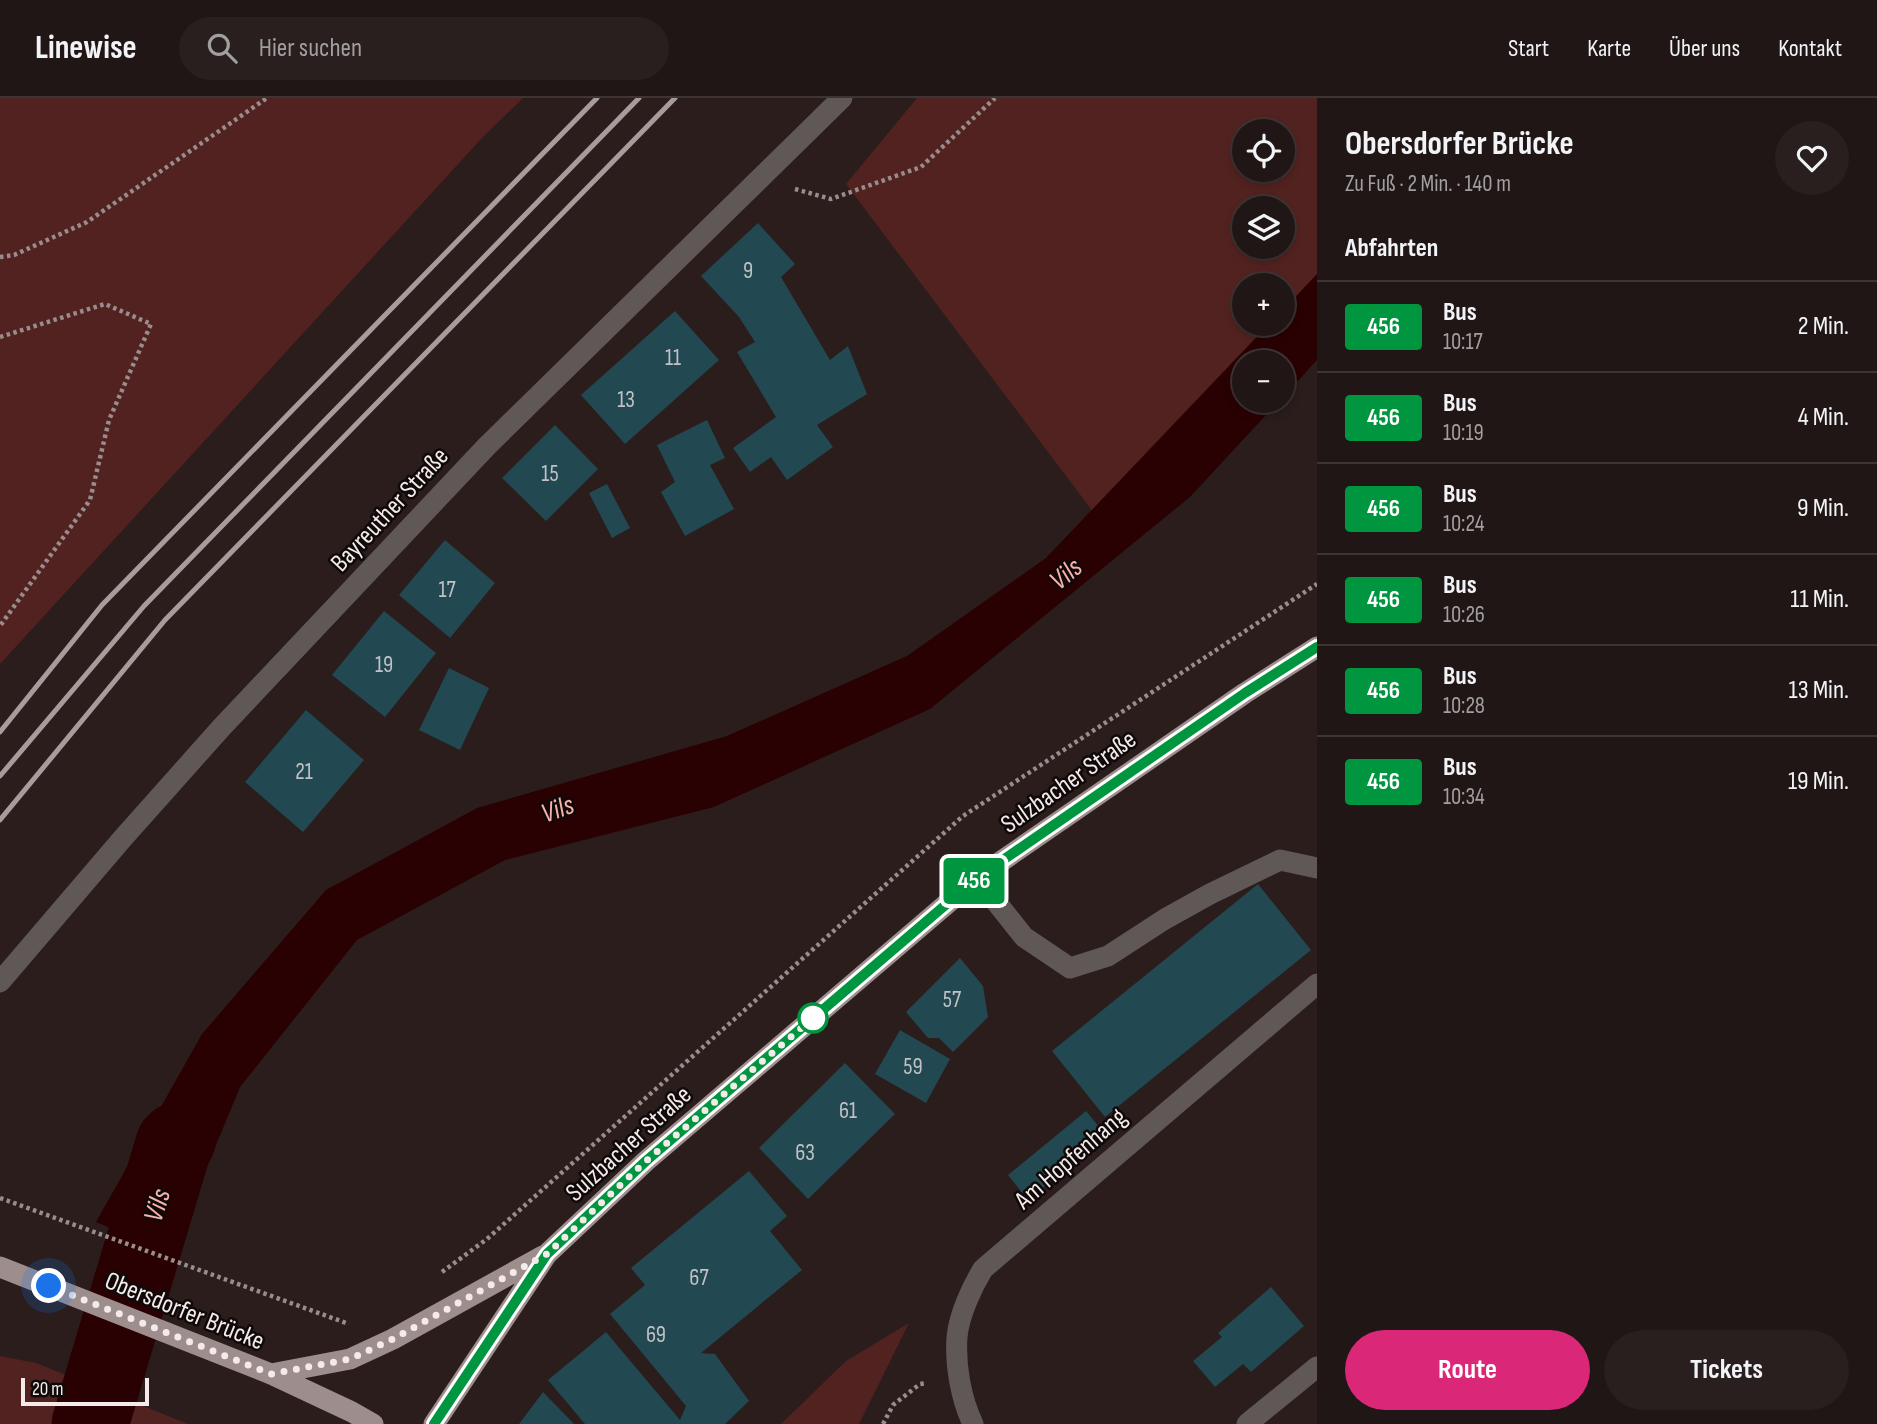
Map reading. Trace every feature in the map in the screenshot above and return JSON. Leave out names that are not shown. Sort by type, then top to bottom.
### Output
[{"type":"main road","name":"Sulzbacher Straße","points":[[434,1424],[547,1254],[646,1161],[977,878],[1245,693],[1317,647]]},
{"type":"main road","name":"Sulzbacher Straße","points":[[271,1374],[350,1359],[393,1339],[547,1254]]},
{"type":"main road","name":"Obersdorfer Brücke","points":[[0,1267],[271,1374],[373,1424]]},
{"type":"street","name":"Bayreuther Straße","points":[[0,982],[221,728],[439,496],[842,98]]},
{"type":"street","points":[[977,878],[1024,937],[1070,968],[1108,956],[1210,894],[1280,860],[1317,868]]},
{"type":"street","name":"Am Hopfenhang","points":[[973,1424],[959,1378],[957,1335],[970,1290],[983,1269],[1317,984]]},
{"type":"street","points":[[1247,1424],[1317,1367]]},
{"type":"path","points":[[0,257],[14,255],[87,222],[267,98]]},
{"type":"path","points":[[760,179],[831,199],[921,167],[995,98]]},
{"type":"path","points":[[0,337],[105,304],[151,324],[109,420],[90,500],[0,626]]},
{"type":"path","points":[[436,1276],[487,1239],[963,816],[1317,584]]},
{"type":"path","points":[[0,1198],[393,1339]]},
{"type":"path","points":[[883,1424],[893,1405],[920,1384],[959,1378]]},
{"type":"shaded area","points":[[0,98],[523,98],[482,138],[0,664]]},
{"type":"shaded area","points":[[917,98],[1317,98],[1317,298],[1295,317],[1295,273],[1232,273],[1232,336],[1274,336],[1258,350],[1232,350],[1232,377],[1106,529],[846,184]]},
{"type":"shaded area","points":[[909,1323],[859,1424],[781,1424],[846,1361]]},
{"type":"shaded area","points":[[0,1356],[36,1363],[188,1424],[0,1424]]},
{"type":"water","points":[[1317,274],[1317,360],[1295,384],[1295,350],[1244,350],[1258,336],[1295,336],[1295,297]]},
{"type":"water","points":[[1232,363],[1232,413],[1268,413],[1190,497],[930,709],[714,807],[505,860],[357,940],[240,1087],[171,1254],[96,1222],[202,1034],[326,890],[477,808],[727,736],[907,656],[1046,558]]},
{"type":"building","points":[[758,223],[795,264],[781,277],[830,360],[848,346],[867,394],[817,425],[833,447],[787,480],[771,457],[750,472],[733,448],[776,417],[737,352],[755,342],[739,317],[701,276]]},
{"type":"building","points":[[675,311],[719,360],[625,444],[581,395]]},
{"type":"building","points":[[707,420],[725,458],[710,465],[734,509],[685,536],[661,492],[675,482],[657,445]]},
{"type":"building","points":[[555,425],[598,469],[546,521],[502,478]]},
{"type":"building","points":[[607,484],[630,528],[612,538],[589,493]]},
{"type":"building","points":[[445,540],[495,583],[450,638],[399,595]]},
{"type":"building","points":[[384,611],[436,653],[385,717],[332,675]]},
{"type":"building","points":[[449,668],[489,688],[460,750],[419,730]]},
{"type":"building","points":[[306,710],[364,760],[303,832],[245,782]]},
{"type":"building","points":[[1258,884],[1311,950],[1105,1117],[1052,1051]]},
{"type":"building","points":[[960,958],[983,986],[988,1017],[953,1052],[939,1038],[928,1038],[906,1012]]},
{"type":"building","points":[[900,1030],[950,1059],[926,1103],[875,1074]]},
{"type":"building","points":[[845,1063],[895,1114],[808,1199],[759,1148]]},
{"type":"building","points":[[1086,1111],[1106,1135],[1028,1200],[1008,1175]]},
{"type":"building","points":[[749,1171],[787,1216],[770,1231],[802,1270],[701,1353],[715,1354],[749,1401],[725,1424],[585,1424],[548,1380],[606,1332],[680,1420],[686,1406],[610,1314],[645,1285],[631,1268]]},
{"type":"building","points":[[1271,1287],[1304,1326],[1251,1372],[1243,1364],[1215,1387],[1193,1361],[1222,1337],[1218,1333]]},
{"type":"building","points":[[543,1392],[574,1424],[519,1424]]},
{"type":"waterway","name":"Vils","points":[[90,1424],[177,1141]]},
{"type":"railway","points":[[0,732],[102,605],[597,98]]},
{"type":"railway","points":[[0,776],[144,606],[639,98]]},
{"type":"railway","points":[[0,820],[165,620],[675,98]]},
{"type":"bus line","name":"456","points":[[434,1424],[547,1254],[646,1161],[977,878],[1245,693],[1317,647]]},
{"type":"route","points":[[49,1286],[271,1374],[350,1359],[393,1339],[547,1254],[646,1161],[813,1018]]}]
